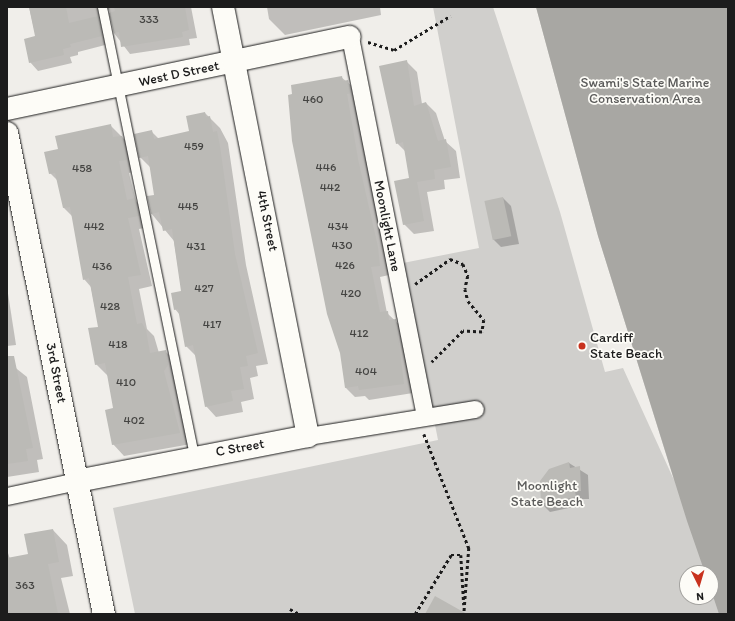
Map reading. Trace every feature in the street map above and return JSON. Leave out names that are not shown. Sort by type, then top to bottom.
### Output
[{"type":"street","name":"4th Street","points":[[223,7],[308,436]]},
{"type":"street","name":"West D Street","points":[[7,109],[234,62],[358,39]]},
{"type":"street","name":"Moonlight Lane","points":[[358,39],[400,294],[417,383],[425,416]]},
{"type":"street","name":"3rd Street","points":[[7,133],[104,614]]},
{"type":"street","name":"C Street","points":[[7,496],[194,456],[425,416],[475,409]]},
{"type":"lane","points":[[102,7],[194,456]]},
{"type":"path","points":[[358,39],[394,50],[450,16]]},
{"type":"path","points":[[400,294],[450,259],[463,264],[468,276],[465,289],[468,301],[484,320],[482,332],[463,331],[452,338],[417,383]]},
{"type":"path","points":[[425,416],[424,438],[469,548],[464,613]]},
{"type":"path","points":[[415,614],[451,555],[461,555],[464,613]]},
{"type":"path","points":[[290,609],[300,614]]},
{"type":"green space","name":"Moonlight State Beach","points":[[433,7],[493,7],[560,212],[605,372],[623,368],[674,480],[598,236],[536,7],[728,7],[728,614],[135,614],[113,508],[438,440],[403,263],[479,248]]},
{"type":"shaded area","name":"Swami's State Marine Conservation Area","points":[[536,7],[728,7],[728,614],[719,614],[716,605],[719,605],[719,565],[702,565],[687,521],[598,236]]},
{"type":"building","points":[[29,7],[66,7],[69,23],[98,16],[102,36],[70,44],[71,47],[63,49],[64,55],[29,63],[24,39],[35,36]]},
{"type":"building","points":[[114,7],[185,7],[189,30],[182,32],[183,37],[121,47],[119,32],[114,33],[109,13],[115,11]]},
{"type":"building","points":[[407,60],[414,106],[426,102],[438,141],[446,139],[451,167],[434,170],[435,179],[417,182],[424,221],[403,225],[394,181],[409,178],[403,142],[396,144],[379,66]]},
{"type":"building","points":[[342,76],[343,81],[348,80],[351,93],[347,94],[358,159],[378,247],[380,266],[371,267],[380,312],[388,311],[389,320],[396,319],[404,384],[359,390],[358,386],[345,388],[340,353],[327,314],[292,141],[288,95],[292,94],[291,85]]},
{"type":"building","points":[[205,112],[206,117],[210,116],[213,132],[217,131],[235,254],[258,353],[246,356],[248,366],[240,367],[244,389],[231,391],[233,401],[205,407],[193,345],[185,347],[178,309],[174,310],[171,293],[181,291],[172,229],[163,231],[159,212],[151,214],[147,196],[154,195],[148,156],[139,158],[134,134],[152,130],[154,139],[189,131],[186,116]]},
{"type":"building","points":[[111,124],[113,137],[122,136],[127,160],[119,161],[127,200],[135,198],[139,216],[128,218],[141,275],[128,277],[137,324],[142,323],[146,330],[150,353],[166,350],[168,365],[164,371],[180,433],[112,445],[105,410],[113,408],[105,363],[95,365],[88,328],[98,327],[89,278],[83,280],[70,207],[63,208],[55,173],[49,174],[44,152],[58,149],[55,136]]},
{"type":"building","points":[[503,197],[511,236],[493,240],[484,201]]},
{"type":"building","points":[[7,356],[14,356],[33,448],[26,449],[28,461],[7,464]]},
{"type":"building","points":[[569,462],[570,468],[580,466],[581,491],[575,491],[576,497],[541,504],[540,481],[549,469]]},
{"type":"building","points":[[53,529],[59,562],[48,564],[58,614],[7,614],[7,558],[28,554],[24,534]]},
{"type":"building","points":[[435,596],[467,614],[425,614]]},
{"type":"place","name":"Cardiff State Beach","points":[[582,346]]}]
